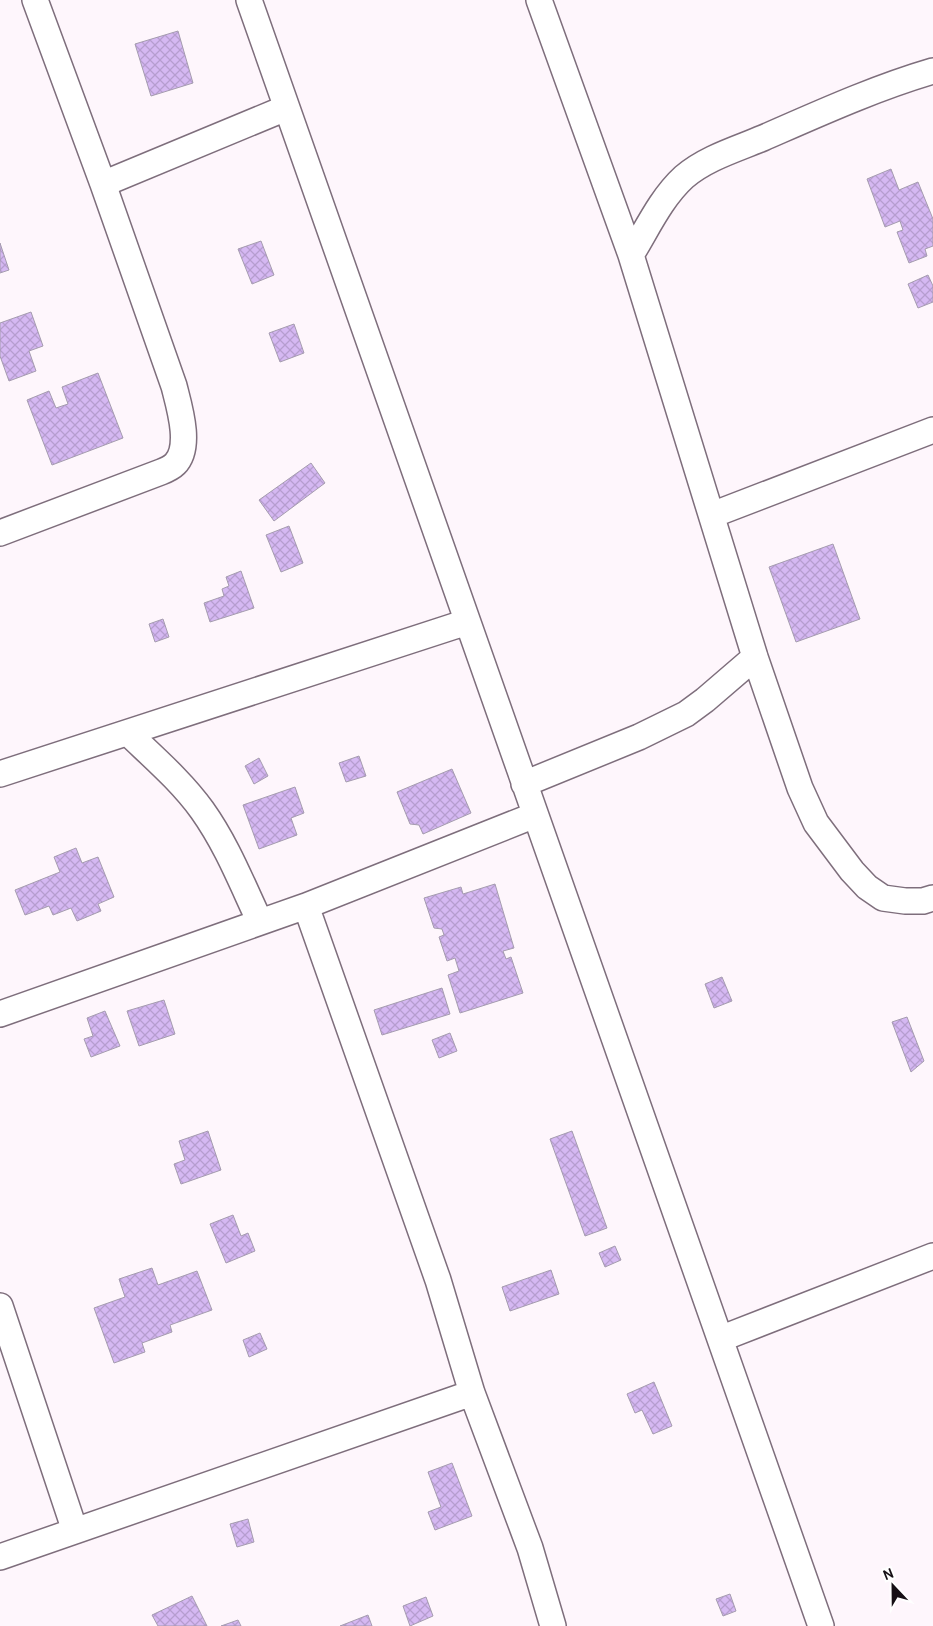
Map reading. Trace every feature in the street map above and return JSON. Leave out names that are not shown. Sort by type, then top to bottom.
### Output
[{"type":"street","points":[[0,533],[162,472],[176,464],[182,451],[183,432],[174,386],[103,184],[34,0]]},
{"type":"street","points":[[249,0],[821,1626]]},
{"type":"street","points":[[539,0],[631,255],[755,657],[800,788],[816,823],[832,846],[867,888],[882,898],[904,901],[923,901],[933,898]]},
{"type":"street","points":[[631,255],[669,192],[686,176],[707,162],[821,113],[910,78],[933,71]]},
{"type":"street","points":[[103,184],[286,108]]},
{"type":"street","points":[[712,515],[933,430]]},
{"type":"street","points":[[0,774],[467,622]]},
{"type":"street","points":[[524,784],[639,737],[686,714],[755,657]]},
{"type":"street","points":[[128,733],[179,782],[202,809],[218,833],[260,922]]},
{"type":"street","points":[[0,1014],[306,906],[535,814]]},
{"type":"street","points":[[306,906],[438,1280],[472,1393],[530,1548],[553,1626]]},
{"type":"street","points":[[720,1339],[933,1256]]},
{"type":"street","points":[[0,1306],[75,1531]]},
{"type":"street","points":[[0,1557],[472,1393]]},
{"type":"building","points":[[178,31],[193,83],[151,96],[135,44]]},
{"type":"building","points":[[891,169],[899,190],[918,182],[933,219],[933,246],[925,249],[927,256],[909,263],[897,232],[903,230],[900,221],[885,227],[867,179]]},
{"type":"building","points":[[261,241],[274,275],[252,284],[238,249]]},
{"type":"building","points":[[0,243],[9,270],[0,273]]},
{"type":"building","points":[[928,275],[933,286],[933,302],[918,308],[908,284]]},
{"type":"building","points":[[31,312],[43,346],[29,351],[36,371],[9,381],[0,356],[0,323]]},
{"type":"building","points":[[294,324],[304,353],[280,362],[269,333]]},
{"type":"building","points":[[98,373],[123,438],[52,465],[27,400],[49,391],[56,408],[68,404],[62,387]]},
{"type":"building","points":[[311,463],[325,483],[274,521],[259,500]]},
{"type":"building","points":[[289,526],[303,563],[281,572],[266,535]]},
{"type":"building","points":[[833,544],[860,619],[796,642],[769,567]]},
{"type":"building","points":[[241,571],[254,608],[210,622],[204,603],[224,596],[222,589],[229,586],[226,577]]},
{"type":"building","points":[[163,619],[169,637],[155,642],[149,624]]},
{"type":"building","points":[[359,756],[366,776],[346,782],[339,763]]},
{"type":"building","points":[[259,758],[268,776],[254,784],[245,766]]},
{"type":"building","points":[[452,769],[471,813],[423,834],[419,825],[410,824],[397,792]]},
{"type":"building","points":[[295,787],[304,813],[291,818],[297,835],[259,849],[243,805]]},
{"type":"building","points":[[76,848],[82,863],[98,857],[114,897],[98,904],[101,911],[77,921],[71,908],[53,915],[49,906],[25,915],[15,890],[60,872],[54,857]]},
{"type":"building","points":[[495,884],[514,948],[503,951],[506,959],[511,957],[523,993],[460,1013],[448,975],[459,971],[455,958],[447,961],[439,937],[444,935],[442,929],[434,928],[424,898],[461,887],[463,894]]},
{"type":"building","points":[[722,977],[732,1001],[714,1008],[705,984]]},
{"type":"building","points":[[442,988],[450,1014],[382,1035],[374,1010]]},
{"type":"building","points":[[164,1000],[175,1034],[139,1046],[127,1011]]},
{"type":"building","points":[[105,1011],[120,1046],[91,1057],[84,1039],[93,1036],[87,1018]]},
{"type":"building","points":[[907,1017],[924,1061],[911,1072],[892,1022]]},
{"type":"building","points":[[450,1033],[457,1051],[439,1058],[432,1040]]},
{"type":"building","points":[[208,1131],[221,1170],[181,1184],[174,1164],[185,1160],[179,1141]]},
{"type":"building","points":[[572,1131],[607,1228],[585,1236],[550,1139]]},
{"type":"building","points":[[233,1215],[241,1236],[248,1233],[255,1251],[226,1263],[210,1224]]},
{"type":"building","points":[[615,1246],[621,1260],[605,1267],[599,1253]]},
{"type":"building","points":[[152,1268],[158,1285],[197,1271],[212,1310],[170,1325],[172,1332],[142,1343],[145,1352],[114,1363],[94,1308],[125,1297],[119,1279]]},
{"type":"building","points":[[551,1270],[559,1294],[510,1311],[502,1287]]},
{"type":"building","points":[[260,1333],[267,1349],[249,1357],[243,1340]]},
{"type":"building","points":[[654,1382],[672,1426],[653,1434],[642,1410],[635,1413],[627,1394]]},
{"type":"building","points":[[452,1463],[472,1516],[435,1530],[428,1512],[441,1507],[428,1472]]},
{"type":"building","points":[[248,1519],[254,1542],[237,1547],[230,1524]]},
{"type":"building","points":[[730,1594],[736,1611],[723,1616],[716,1599]]},
{"type":"building","points":[[192,1596],[207,1626],[158,1626],[152,1615]]},
{"type":"building","points":[[426,1597],[433,1616],[410,1626],[403,1606]]},
{"type":"building","points":[[368,1615],[372,1626],[340,1626]]},
{"type":"building","points":[[238,1620],[241,1626],[221,1626]]}]
